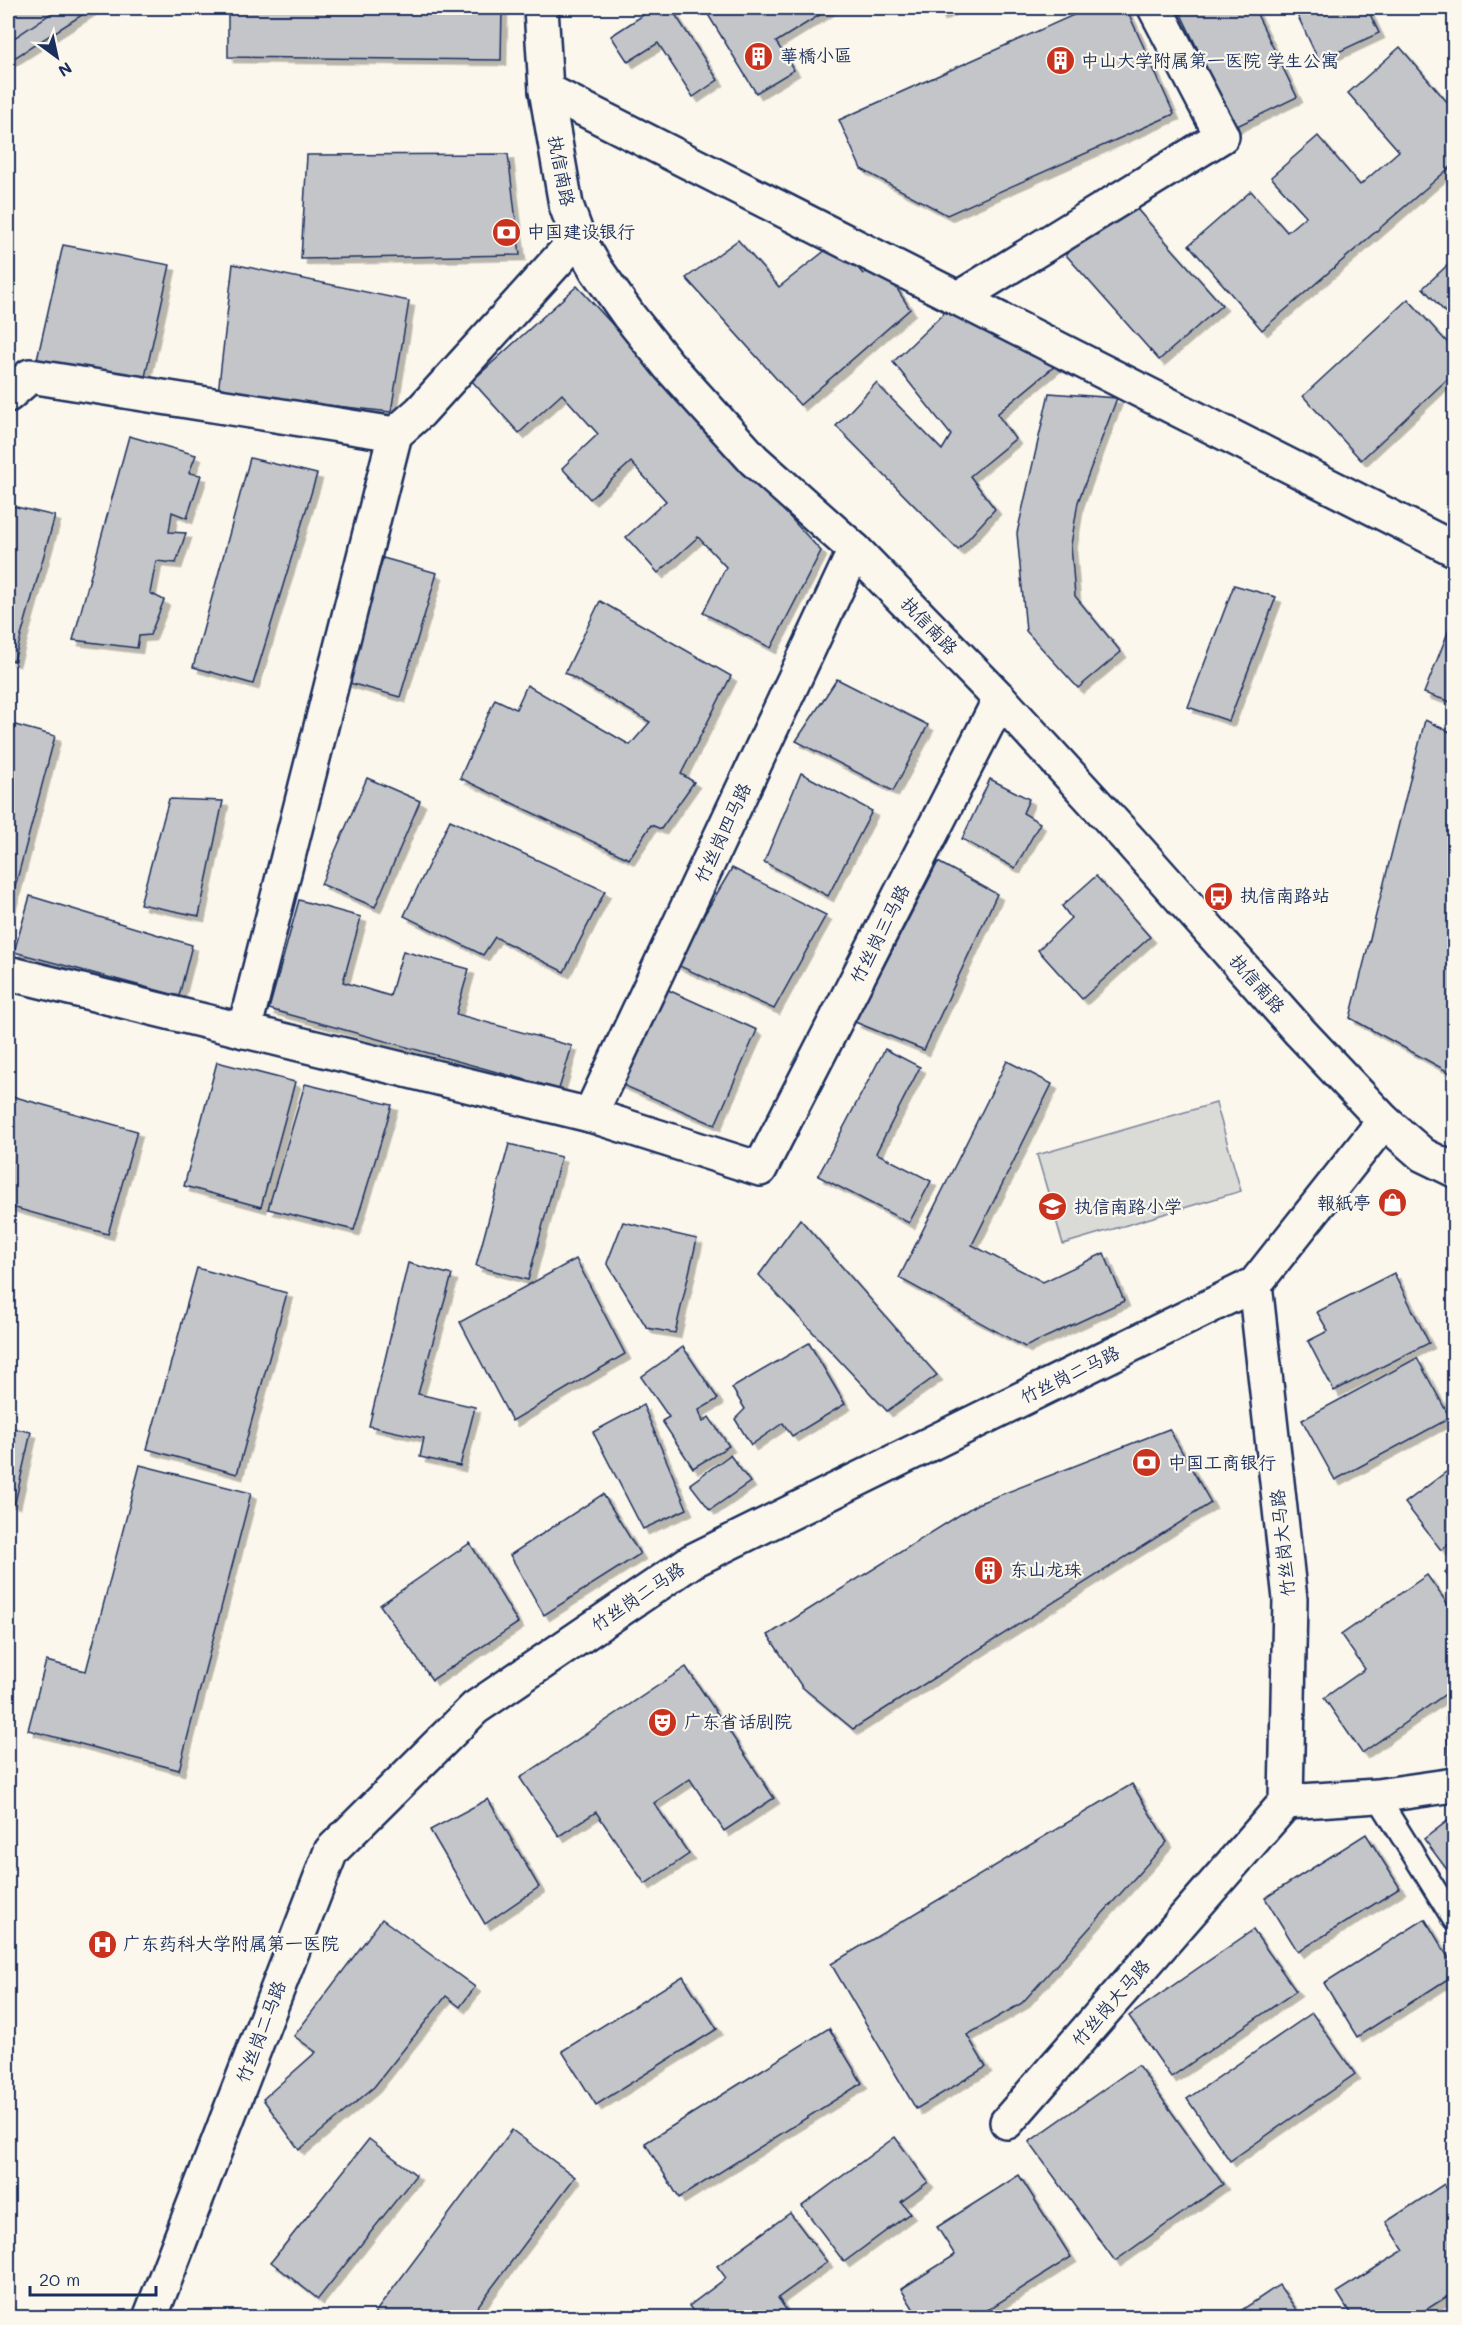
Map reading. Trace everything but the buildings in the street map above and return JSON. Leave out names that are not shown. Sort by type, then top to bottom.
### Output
[{"type":"street","name":"执信南路","points":[[542,8],[546,90],[566,205],[579,238],[596,269],[629,316],[712,415],[754,460],[855,550],[1000,699],[1300,1032],[1384,1121],[1423,1155],[1455,1170]]},
{"type":"street","points":[[959,298],[1222,136],[1155,8]]},
{"type":"street","points":[[546,90],[1455,549]]},
{"type":"street","points":[[244,1031],[395,434],[420,412],[579,238]]},
{"type":"street","points":[[8,395],[30,376],[395,434]]},
{"type":"street","name":"竹丝岗四马路","points":[[590,1115],[855,550]]},
{"type":"street","name":"竹丝岗三马路","points":[[590,1115],[760,1169],[1000,699]]},
{"type":"street","points":[[8,973],[590,1115]]},
{"type":"street","name":"竹丝岗二马路","points":[[150,2318],[331,1851],[475,1708],[692,1561],[1255,1284],[1384,1121]]},
{"type":"street","name":"竹丝岗大马路","points":[[1007,2122],[1286,1802],[1290,1599],[1255,1284]]},
{"type":"street","points":[[1286,1802],[1377,1796],[1455,1785]]},
{"type":"lane","points":[[1377,1796],[1455,1920]]},
{"type":"shaded area","points":[[1216,1103],[1241,1191],[1063,1244],[1037,1155]]},
{"type":"place","name":"華橋小區","points":[[759,56]]},
{"type":"place","name":"中山大学附属第一医院 学生公寓","points":[[1060,61]]},
{"type":"place","name":"中国建设银行","points":[[506,232]]},
{"type":"place","name":"执信南路站","points":[[1219,896]]},
{"type":"place","name":"報紙亭","points":[[1392,1203]]},
{"type":"place","name":"执信南路小学","points":[[1053,1207]]},
{"type":"place","name":"中国工商银行","points":[[1147,1463]]},
{"type":"place","name":"东山龙珠","points":[[989,1570]]},
{"type":"place","name":"广东省话剧院","points":[[663,1722]]},
{"type":"place","name":"广东药科大学附属第一医院","points":[[102,1944]]}]
